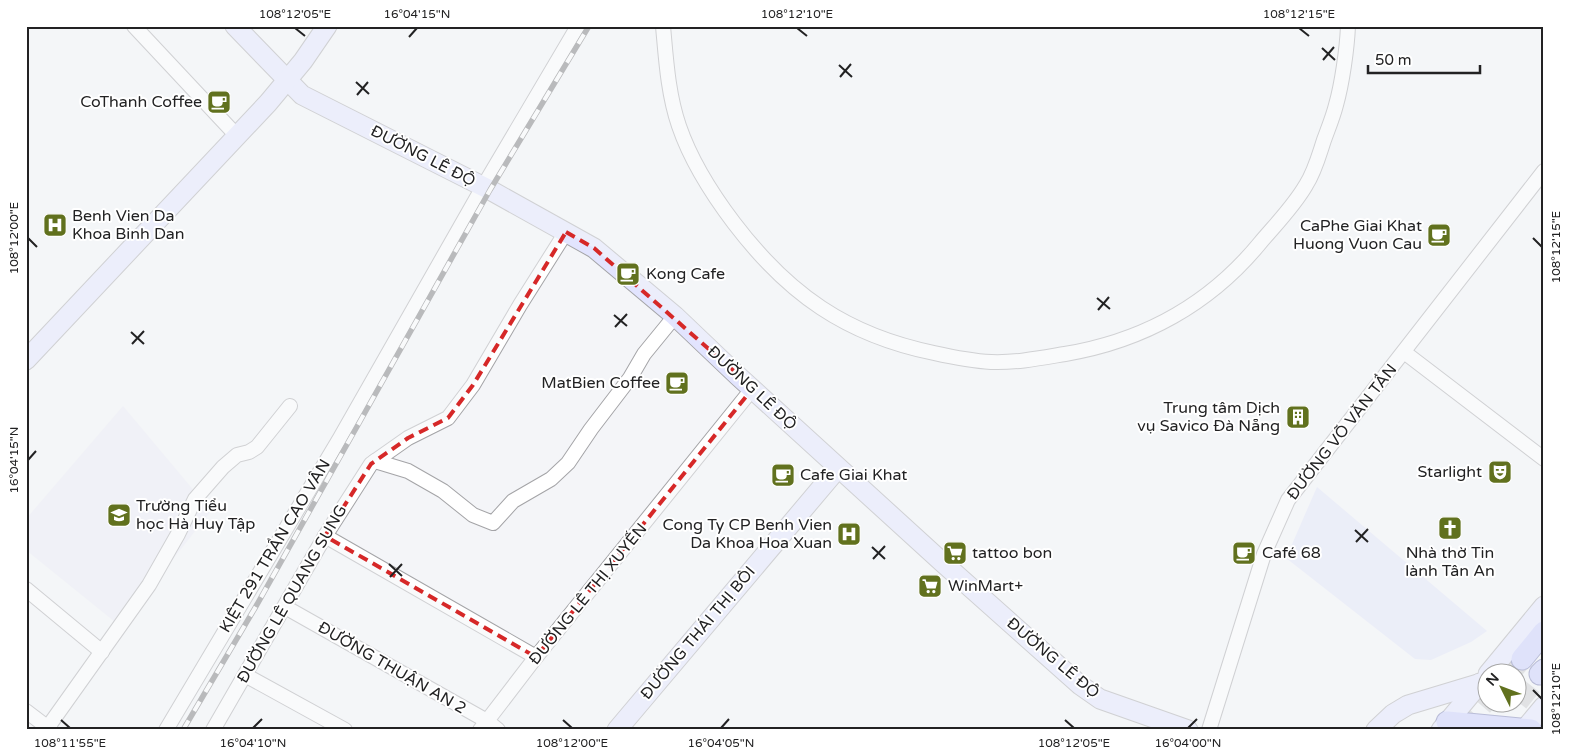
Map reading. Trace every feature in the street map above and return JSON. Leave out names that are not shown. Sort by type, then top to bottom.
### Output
[{"type":"main road","points":[[1522,659],[1544,632]]},
{"type":"main road","points":[[1440,727],[1525,729]]},
{"type":"street","points":[[134,26],[237,136]]},
{"type":"street","name":"ĐƯỜNG LÊ ĐỘ","points":[[234,26],[302,95],[483,187],[594,248],[675,316],[838,468],[1080,685],[1100,699],[1188,730]]},
{"type":"street","points":[[26,360],[287,81],[327,26]]},
{"type":"street","name":"KIỆT 291 TRẦN CAO VÂN","points":[[166,730],[340,438],[483,187],[578,26]]},
{"type":"street","points":[[663,26],[671,92],[678,123],[688,148],[714,196],[753,248],[780,276],[823,310],[875,337],[917,350],[991,362],[1009,362],[1050,357],[1116,341],[1158,325],[1183,312],[1228,276],[1257,247],[1306,185],[1314,168],[1336,104],[1348,26]]},
{"type":"street","name":"ĐƯỜNG VÕ VĂN TẦN","points":[[1209,730],[1264,554],[1288,500],[1544,172]]},
{"type":"street","name":"ĐƯỜNG LÊ QUANG SUNG","points":[[213,730],[325,536],[371,464],[408,438],[448,418],[473,385],[566,232]]},
{"type":"street","points":[[375,461],[408,471],[443,491],[473,515],[493,523],[513,501],[551,480],[568,463],[630,378],[641,358],[675,316]]},
{"type":"street","points":[[1404,352],[1544,459]]},
{"type":"street","name":"ĐƯỜNG LÊ THỊ XUYẾN","points":[[488,727],[536,658],[753,388]]},
{"type":"street","points":[[26,711],[49,728],[149,585],[178,534],[195,498],[223,467],[237,455],[249,452],[257,447],[290,406]]},
{"type":"street","name":"ĐƯỜNG THÁI THỊ BÔI","points":[[617,730],[838,468]]},
{"type":"street","points":[[325,536],[536,658]]},
{"type":"street","points":[[29,597],[102,652]]},
{"type":"street","points":[[1496,664],[1544,606]]},
{"type":"street","name":"ĐƯỜNG THUẬN AN 2","points":[[285,607],[488,727]]},
{"type":"street","points":[[245,675],[344,730]]},
{"type":"street","points":[[1376,730],[1393,714],[1408,705],[1478,680]]},
{"type":"street","points":[[1440,727],[1478,685]]},
{"type":"street","points":[[1525,729],[1544,706]]},
{"type":"highlighted area","points":[[566,232],[594,248],[753,388],[536,657],[325,536],[371,464],[408,438],[448,418],[473,385]]},
{"type":"shaded area","name":"Trường Tiểu học Hà Huy Tập","points":[[123,406],[211,511],[120,626],[26,550],[26,519]]},
{"type":"shaded area","points":[[1317,487],[1487,631],[1471,642],[1431,660],[1415,659],[1286,558]]},
{"type":"tunnel","points":[[1518,664],[1522,659]]},
{"type":"tunnel","points":[[1528,689],[1540,674]]},
{"type":"tunnel","points":[[1461,730],[1478,710]]},
{"type":"railway","points":[[183,730],[255,608],[490,190],[589,26]]},
{"type":"place","name":"CoThanh Coffee","points":[[219,102]]},
{"type":"place","name":"Benh Vien Da Khoa Binh Dan","points":[[55,225]]},
{"type":"place","name":"CaPhe Giai Khat Huong Vuon Cau","points":[[1439,235]]},
{"type":"place","name":"Kong Cafe","points":[[628,274]]},
{"type":"place","name":"MatBien Coffee","points":[[677,383]]},
{"type":"place","name":"Trung tâm Dịch vụ Savico Đà Nẵng","points":[[1298,417]]},
{"type":"place","name":"Starlight","points":[[1500,472]]},
{"type":"place","name":"Cafe Giai Khat","points":[[783,475]]},
{"type":"place","name":"Trường Tiểu học Hà Huy Tập","points":[[119,515]]},
{"type":"place","name":"Nhà thờ Tin lành Tân An","points":[[1450,528]]},
{"type":"place","name":"Cong Ty CP Benh Vien Da Khoa Hoa Xuan","points":[[849,534]]},
{"type":"place","name":"tattoo bon","points":[[955,553]]},
{"type":"place","name":"Café 68","points":[[1244,553]]},
{"type":"place","name":"WinMart+","points":[[930,586]]}]
